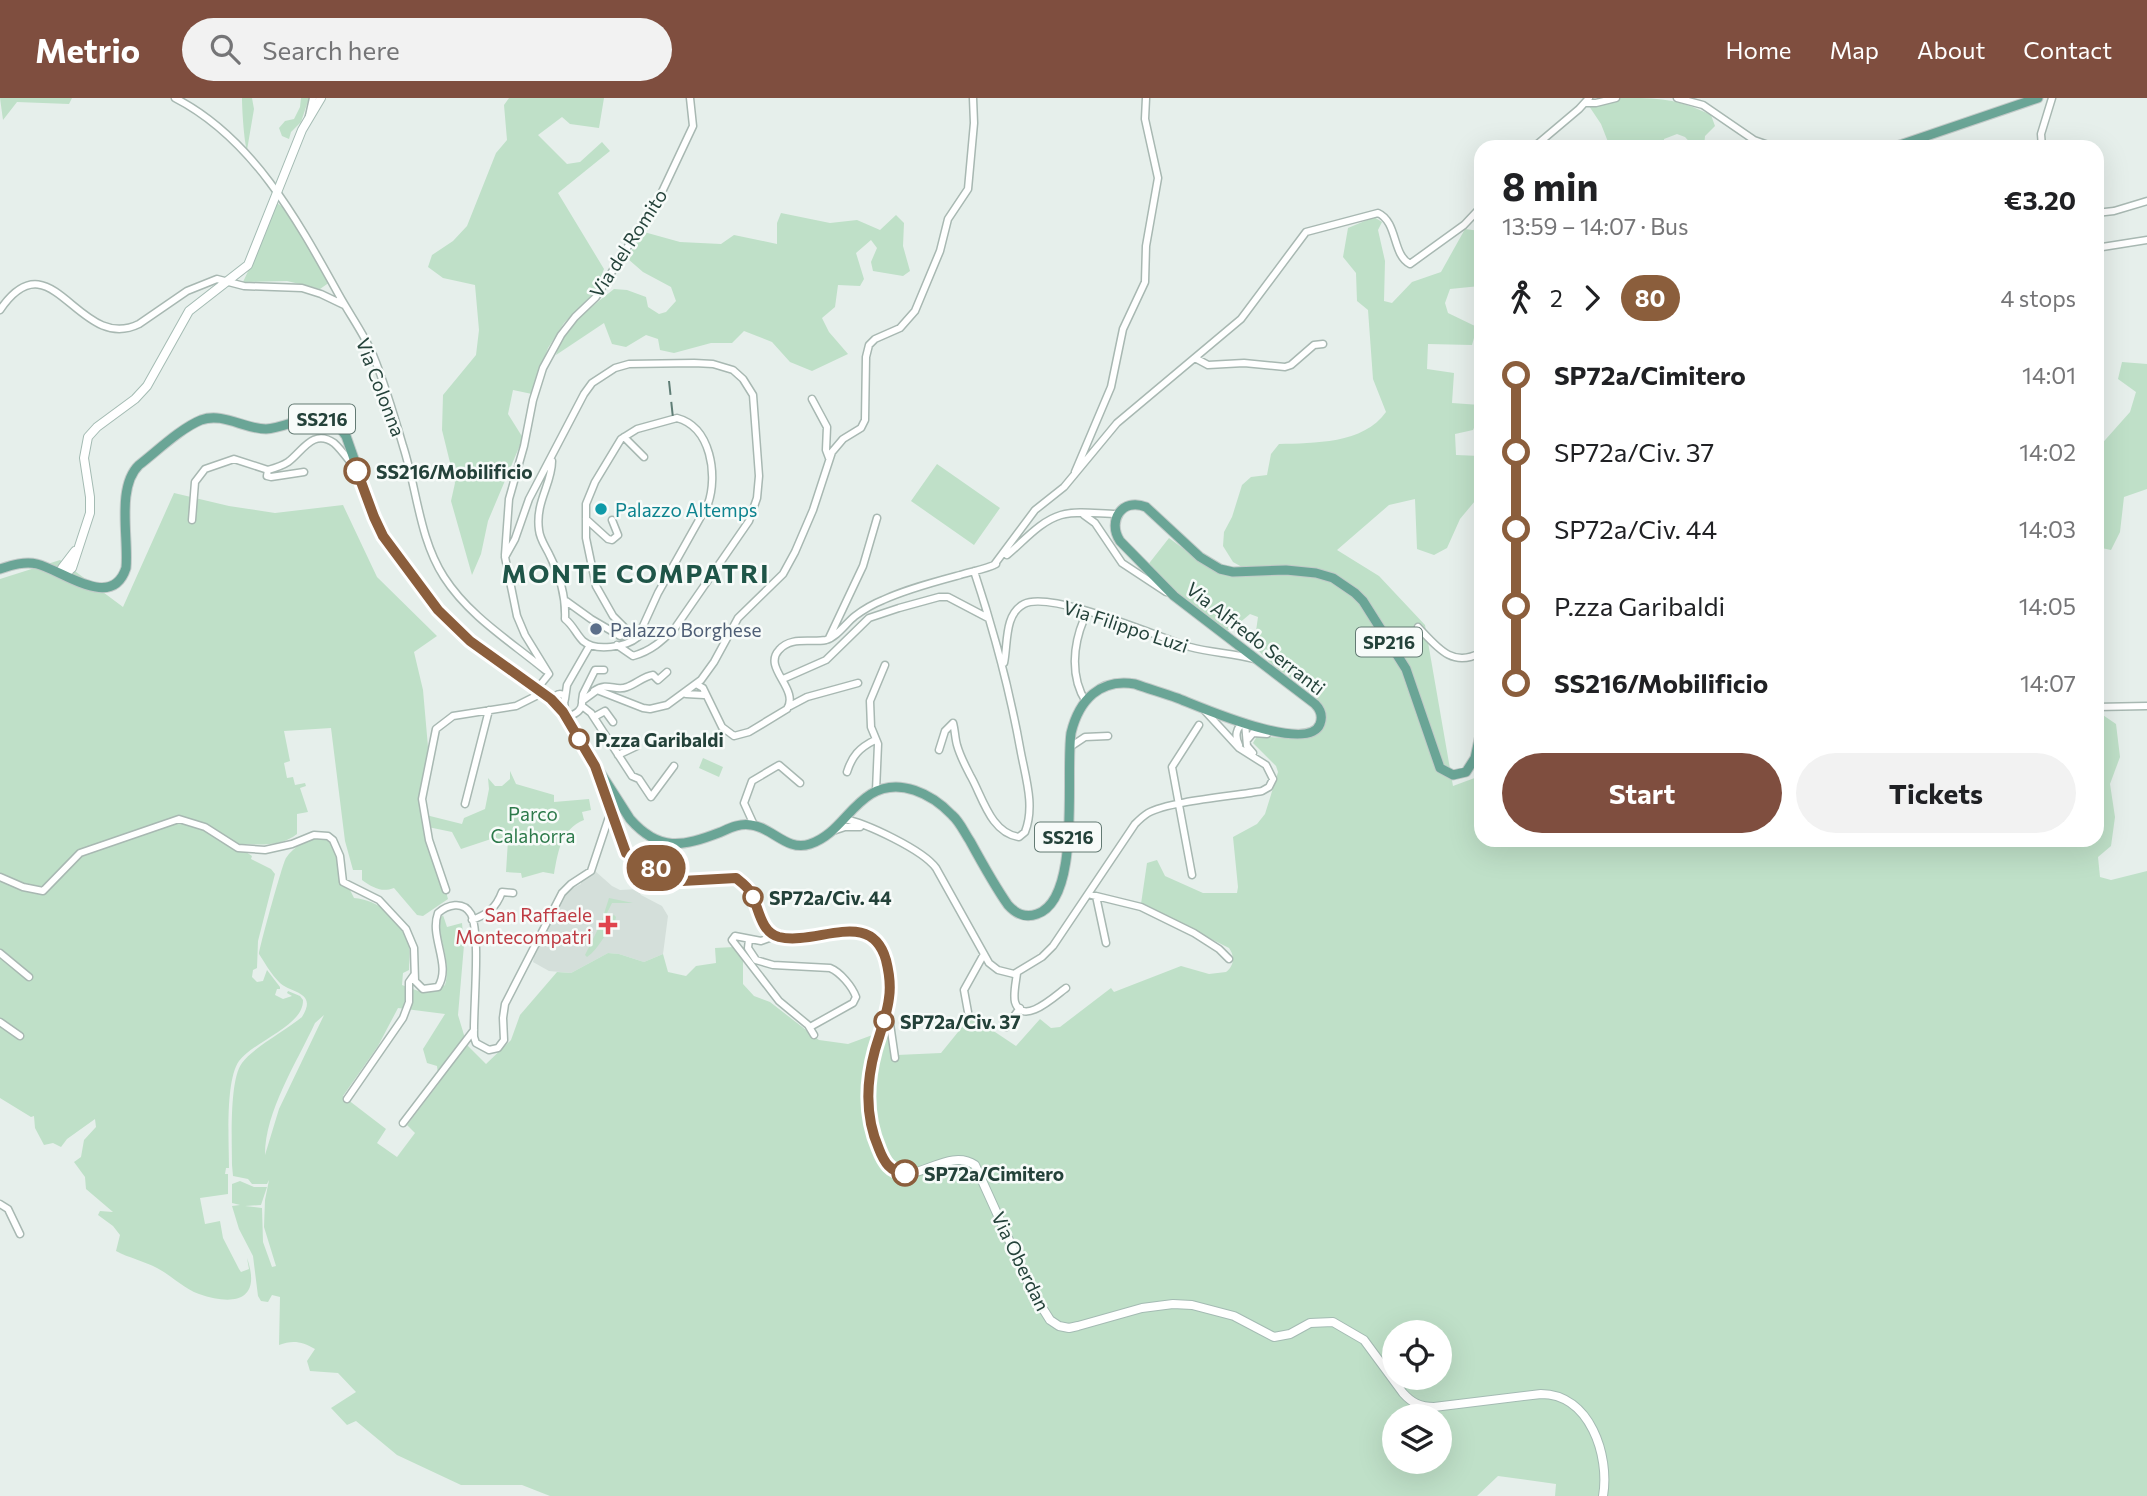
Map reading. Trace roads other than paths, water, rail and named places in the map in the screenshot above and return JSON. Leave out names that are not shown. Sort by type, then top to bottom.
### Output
[{"type":"main road","points":[[1915,140],[2038,98]]},
{"type":"main road","name":"SS216","points":[[0,569],[27,563],[105,589],[115,586],[121,581],[126,563],[126,497],[130,477],[139,465],[201,420],[215,418],[268,429],[307,419],[328,420],[345,433],[383,536],[438,610],[464,637],[541,692],[560,700],[566,718],[595,766],[630,819],[643,833],[664,844],[685,844],[736,826],[754,825]]},
{"type":"main road","name":"Via Alfredo Serranti","points":[[1296,733],[1317,729],[1321,720],[1320,709],[1174,596],[1119,540],[1114,526],[1117,514],[1129,506],[1144,506],[1190,549],[1214,567],[1233,572],[1307,572],[1341,582],[1362,600],[1404,666],[1441,770],[1455,775],[1466,772],[1474,761]]},
{"type":"main road","points":[[1086,702],[1104,686],[1122,682],[1166,694],[1266,730],[1296,733]]},
{"type":"main road","name":"SS216","points":[[876,792],[891,787],[907,788],[916,790],[939,804],[958,822],[1008,905],[1021,915],[1043,912],[1052,903],[1065,872],[1070,747],[1074,724],[1086,702]]},
{"type":"main road","points":[[754,825],[797,845],[809,845],[832,831],[876,792]]},
{"type":"street","name":"Via Colonna","points":[[175,98],[205,116],[223,131],[255,165],[299,223],[372,352],[408,459],[428,541],[443,576],[470,610],[549,674]]},
{"type":"street","points":[[309,117],[313,98]]},
{"type":"street","points":[[80,542],[62,568],[64,575],[71,571],[77,555],[91,505],[84,458],[88,438],[97,427],[144,390],[185,315],[249,263],[309,117],[321,98]]},
{"type":"street","name":"Via del Romito","points":[[549,674],[525,635],[517,616],[505,557],[508,503],[524,446],[528,419],[539,380],[557,342],[572,320],[598,294],[666,186],[692,128],[690,98]]},
{"type":"street","points":[[592,692],[597,690],[650,709],[667,705],[705,675],[738,618],[787,568],[813,510],[830,458],[839,442],[859,429],[865,420],[866,357],[869,344],[900,328],[915,311],[940,251],[948,219],[968,189],[974,123],[973,98]]},
{"type":"street","points":[[1075,474],[1113,382],[1124,326],[1145,282],[1146,246],[1158,178],[1145,121],[1146,98]]},
{"type":"street","points":[[1543,140],[1587,101],[1596,103],[1616,98]]},
{"type":"street","points":[[1677,98],[1703,105],[1754,140]]},
{"type":"street","points":[[2042,140],[2043,126],[2052,98]]},
{"type":"street","points":[[2104,212],[2147,201]]},
{"type":"street","points":[[994,565],[1035,510],[1059,492],[1122,418],[1246,314],[1309,231],[1378,212],[1387,219],[1404,260],[1412,263],[1464,225],[1474,214]]},
{"type":"street","points":[[2104,247],[2147,240]]},
{"type":"street","points":[[0,310],[19,288],[36,284],[61,294],[91,321],[104,326],[128,328],[138,325],[194,286],[215,279],[244,286],[305,288],[345,305]]},
{"type":"street","points":[[1195,358],[1209,365],[1244,363],[1286,367],[1314,345],[1323,344]]},
{"type":"street","points":[[505,557],[515,539],[529,499],[592,383],[608,371],[629,364],[713,364],[728,368],[740,376],[753,395],[759,476],[757,498],[749,521],[675,628],[662,642],[633,656],[617,645]]},
{"type":"street","points":[[811,399],[827,427],[826,450],[830,458]]},
{"type":"street","points":[[552,459],[552,467],[539,506],[540,537],[565,598],[565,619],[582,640],[598,647],[617,645],[638,637],[658,593],[708,504],[713,476],[707,450],[696,428],[677,418],[638,429],[624,437],[595,482],[586,504],[589,557],[596,586],[613,616],[638,637]]},
{"type":"street","points":[[624,437],[644,457]]},
{"type":"street","points":[[192,520],[195,482],[205,469],[234,459],[268,470],[290,461],[309,441],[320,439],[334,443],[357,471]]},
{"type":"street","points":[[268,470],[267,476],[274,477],[304,472]]},
{"type":"street","points":[[1079,513],[1095,523],[1122,563],[1174,596]]},
{"type":"street","points":[[786,709],[791,699],[775,661],[780,648],[799,641],[828,640],[855,616],[882,600],[994,565],[1049,521],[1061,515],[1117,514]]},
{"type":"street","points":[[828,640],[863,566],[877,518]]},
{"type":"street","points":[[586,519],[612,540],[618,535],[612,520]]},
{"type":"street","points":[[77,555],[76,573],[82,582]]},
{"type":"street","points":[[48,568],[58,567],[67,561]]},
{"type":"street","points":[[939,750],[945,731],[953,723],[964,766],[985,810],[1007,833],[1019,837],[1025,832],[1029,793],[1003,666],[974,571]]},
{"type":"street","points":[[783,679],[826,660],[869,618],[899,608],[948,597],[988,618]]},
{"type":"street","points":[[565,598],[597,623],[620,636],[629,632]]},
{"type":"street","name":"Via Filippo Luzi","points":[[1003,666],[1012,618],[1025,603],[1041,600],[1086,611],[1190,646],[1250,658],[1262,664]]},
{"type":"street","points":[[1084,619],[1075,642],[1075,672],[1086,702]]},
{"type":"street","points":[[1418,627],[1450,657],[1474,656]]},
{"type":"street","points":[[994,636],[997,640],[1003,640],[1008,634]]},
{"type":"street","points":[[560,700],[590,645]]},
{"type":"street","points":[[876,792],[878,744],[871,727],[870,701],[886,664]]},
{"type":"street","points":[[604,670],[595,670],[582,696],[582,703],[632,776],[639,779],[651,797],[674,766]]},
{"type":"street","points":[[566,718],[577,713],[592,692],[608,685],[628,687],[649,675],[653,675],[657,680],[667,672]]},
{"type":"street","points":[[446,890],[429,840],[422,799],[434,734],[440,725],[453,716],[516,706],[541,692],[549,674]]},
{"type":"street","points":[[705,675],[703,683],[706,696],[722,727],[734,736],[749,732],[807,697],[858,682]]},
{"type":"street","points":[[696,684],[696,689],[706,696]]},
{"type":"street","points":[[684,694],[706,696]]},
{"type":"street","points":[[1198,706],[1244,751]]},
{"type":"street","points":[[2104,707],[2147,706]]},
{"type":"street","points":[[465,804],[489,710]]},
{"type":"street","points":[[593,717],[606,711],[613,722]]},
{"type":"street","points":[[844,819],[849,825],[873,830],[922,854],[932,863],[989,963],[998,970],[1017,973],[1049,950],[1139,819],[1154,810],[1262,791],[1269,787],[1273,779],[1271,766],[1250,752],[1246,742],[1245,723]]},
{"type":"street","points":[[1245,723],[1239,727],[1238,745],[1266,765],[1273,779]]},
{"type":"street","points":[[1192,875],[1173,765],[1199,725]]},
{"type":"street","points":[[1246,742],[1255,732],[1276,735],[1296,733]]},
{"type":"street","points":[[1070,747],[1085,737],[1108,736]]},
{"type":"street","points":[[847,772],[855,754],[875,740]]},
{"type":"street","points":[[618,755],[637,746]]},
{"type":"street","points":[[754,825],[744,803],[751,781],[779,765],[800,783]]},
{"type":"street","points":[[595,766],[626,853],[682,881],[736,878],[750,890],[760,917],[766,928],[775,936],[765,940],[735,936],[732,939],[779,1001],[810,1027],[814,1035]]},
{"type":"street","points":[[855,809],[853,816],[859,825]]},
{"type":"street","points":[[0,877],[23,887],[43,891],[80,853],[180,819],[205,827],[238,848],[265,850],[321,834],[333,840],[342,861],[343,882],[379,900],[406,929],[414,948],[415,981],[424,989],[434,989],[441,982],[442,970],[434,929],[438,913],[444,908],[457,905],[469,911],[475,938],[474,1030],[477,1043],[483,1048],[498,1048],[504,1040],[503,1010],[509,995],[562,893],[591,872],[611,810]]},
{"type":"street","points":[[832,831],[859,825]]},
{"type":"street","points":[[472,920],[488,914],[497,904],[502,892],[513,893]]},
{"type":"street","points":[[1088,894],[1140,907],[1194,933],[1229,959]]},
{"type":"street","points":[[1096,896],[1106,943]]},
{"type":"street","name":"Via Oberdan","points":[[775,936],[803,939],[857,931],[873,937],[881,947],[888,971],[890,993],[869,1078],[870,1118],[878,1148],[894,1171],[906,1174],[957,1159],[968,1161],[975,1166],[1033,1293],[1054,1322],[1069,1328],[1151,1306],[1173,1304],[1192,1305],[1234,1316],[1274,1337],[1283,1336],[1310,1323],[1337,1323],[1364,1340],[1403,1393],[1410,1401],[1420,1406],[1434,1407],[1541,1394],[1568,1401],[1583,1415],[1600,1446],[1605,1469],[1603,1496]]},
{"type":"street","points":[[749,939],[748,948],[758,961],[774,965],[830,968],[854,991],[856,997],[853,1003],[810,1027]]},
{"type":"street","points":[[0,953],[29,977]]},
{"type":"street","points":[[968,1012],[964,990],[984,954]]},
{"type":"street","points":[[1017,973],[1015,1000],[1020,1008],[1029,1011],[1037,1010],[1066,988]]},
{"type":"street","points":[[347,1099],[407,1010],[409,982],[414,975]]},
{"type":"street","points":[[887,1008],[895,1058]]},
{"type":"street","points":[[1006,1027],[1020,1008]]},
{"type":"street","points":[[0,1022],[20,1036]]},
{"type":"street","points":[[403,1122],[474,1030]]},
{"type":"street","points":[[0,1205],[8,1209],[20,1234]]},
{"type":"railway","points":[[669,381],[673,418]]},
{"type":"place","name":"SS216/Mobilificio","points":[[357,471]]},
{"type":"place","name":"Palazzo Altemps","points":[[601,509]]},
{"type":"place","name":"Palazzo Borghese","points":[[596,629]]},
{"type":"place","name":"P.zza Garibaldi","points":[[579,739]]},
{"type":"place","name":"SP72a/Civ. 44","points":[[753,897]]},
{"type":"place","name":"San Raffaele Montecompatri","points":[[608,925]]},
{"type":"place","name":"SP72a/Civ. 37","points":[[884,1021]]},
{"type":"place","name":"SP72a/Cimitero","points":[[905,1173]]},
{"type":"district","name":"MONTE COMPATRI","points":[[636,572]]},
{"type":"park label","name":"Parco Calahorra","points":[[533,824]]}]
